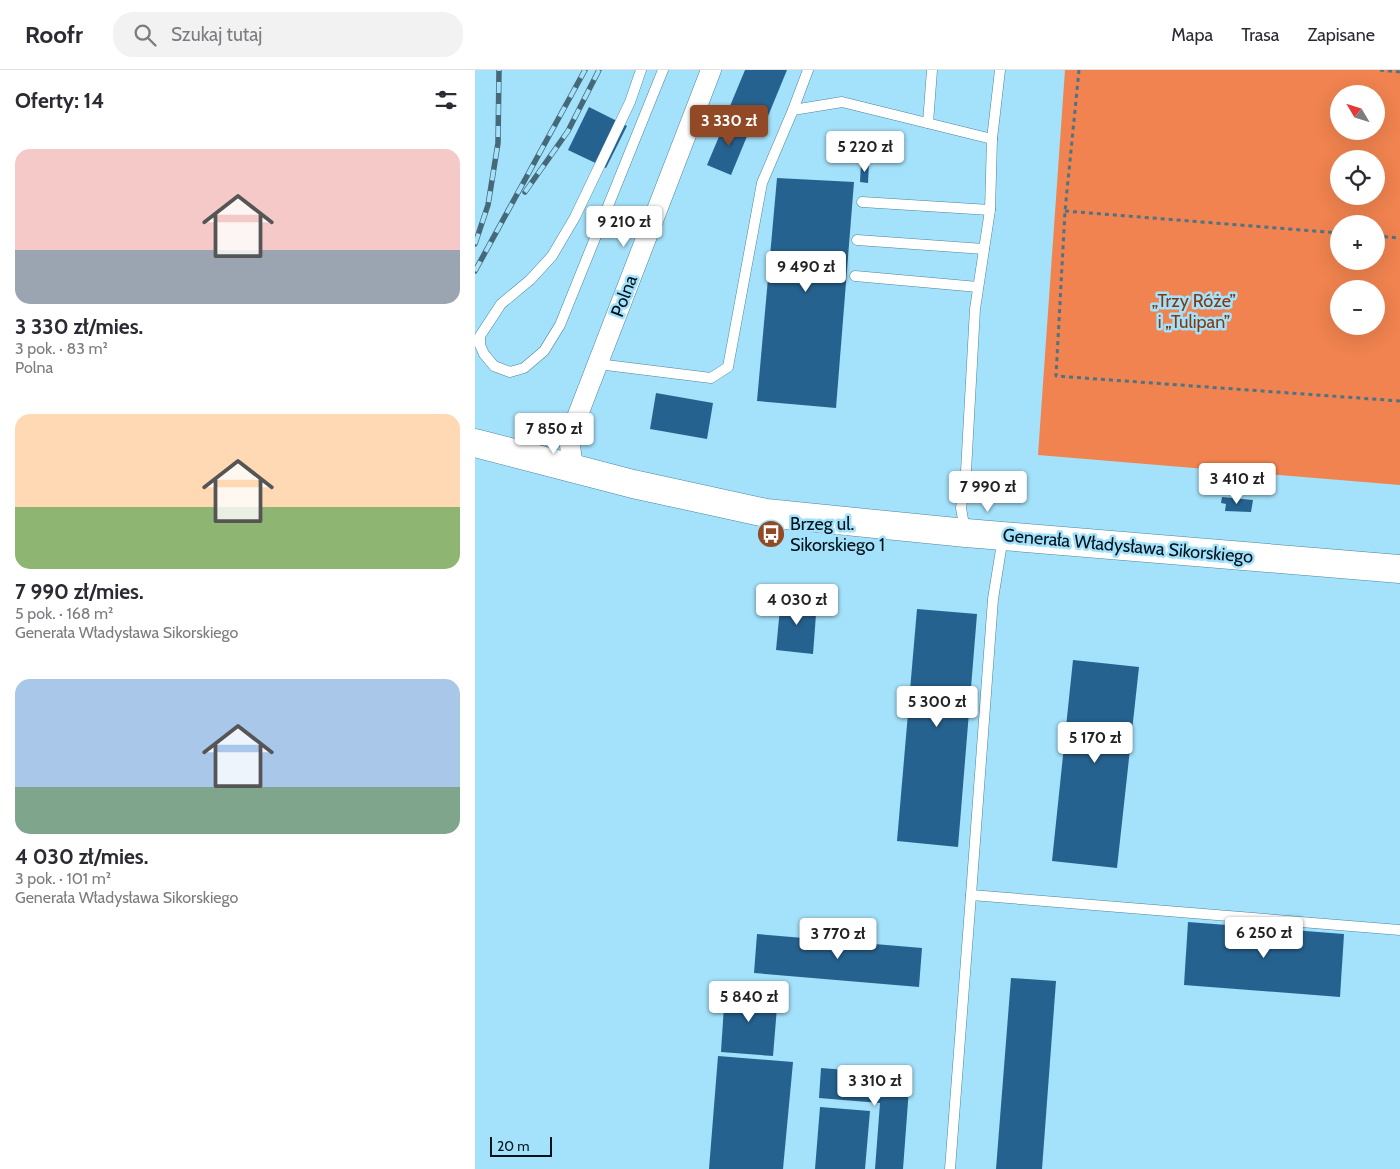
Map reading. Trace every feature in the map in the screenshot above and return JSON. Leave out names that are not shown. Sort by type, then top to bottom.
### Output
[{"type":"main road","name":"Generała Władysława Sikorskiego","points":[[475,444],[633,484],[766,513],[965,533],[1400,569]]},
{"type":"street","name":"Polna","points":[[573,468],[569,438],[711,70]]},
{"type":"lane","points":[[641,70],[630,102],[575,217],[557,248],[530,280],[501,304],[480,336],[480,345],[484,354],[494,366],[510,372],[524,368],[544,351],[561,325],[663,70]]},
{"type":"lane","points":[[598,364],[711,378],[728,367],[762,182],[808,70]]},
{"type":"lane","points":[[928,123],[932,70]]},
{"type":"lane","points":[[965,533],[961,508],[966,471],[975,309],[989,210],[992,139],[1000,70]]},
{"type":"lane","points":[[793,110],[842,102],[992,139]]},
{"type":"lane","points":[[862,202],[989,210]]},
{"type":"lane","points":[[857,240],[984,249]]},
{"type":"lane","points":[[855,276],[978,287]]},
{"type":"lane","points":[[950,1169],[993,599],[1003,536]]},
{"type":"lane","points":[[971,895],[1400,930]]},
{"type":"path","points":[[1079,70],[1065,211],[1056,376],[1400,401]]},
{"type":"path","points":[[1380,70],[1400,72]]},
{"type":"path","points":[[1065,211],[1330,232]]},
{"type":"path","points":[[1385,237],[1400,238]]},
{"type":"green space","name":"„Trzy Róże” i „Tulipan”","points":[[1065,70],[1400,70],[1400,485],[1038,455]]},
{"type":"building","points":[[745,70],[787,70],[766,121],[730,106]]},
{"type":"building","points":[[589,107],[627,126],[606,168],[568,150]]},
{"type":"building","points":[[726,120],[750,129],[731,175],[707,165]]},
{"type":"building","points":[[861,163],[869,163],[868,183],[860,182]]},
{"type":"building","points":[[777,178],[854,182],[836,408],[757,401]]},
{"type":"building","points":[[656,393],[713,403],[707,439],[650,429]]},
{"type":"building","points":[[1222,497],[1253,500],[1251,512],[1225,511],[1226,504],[1221,503]]},
{"type":"building","points":[[781,598],[817,601],[813,654],[776,650]]},
{"type":"building","points":[[917,609],[977,614],[958,847],[897,841]]},
{"type":"building","points":[[1073,660],[1139,667],[1117,868],[1052,861]]},
{"type":"building","points":[[1188,922],[1344,934],[1340,997],[1184,985]]},
{"type":"building","points":[[757,934],[922,948],[919,987],[754,973]]},
{"type":"building","points":[[1011,978],[1056,981],[1042,1169],[996,1169]]},
{"type":"building","points":[[725,990],[778,995],[773,1056],[721,1052]]},
{"type":"building","points":[[718,1056],[793,1062],[783,1169],[709,1169]]},
{"type":"building","points":[[821,1068],[910,1075],[903,1169],[875,1169],[880,1103],[819,1098]]},
{"type":"building","points":[[820,1107],[870,1111],[865,1169],[815,1169]]},
{"type":"railway","points":[[475,244],[488,205],[498,143],[499,70]]},
{"type":"railway","points":[[475,271],[585,70]]},
{"type":"railway","points":[[525,192],[568,131],[599,70]]},
{"type":"place","name":"Brzeg ul. Sikorskiego 1","points":[[771,534]]}]
